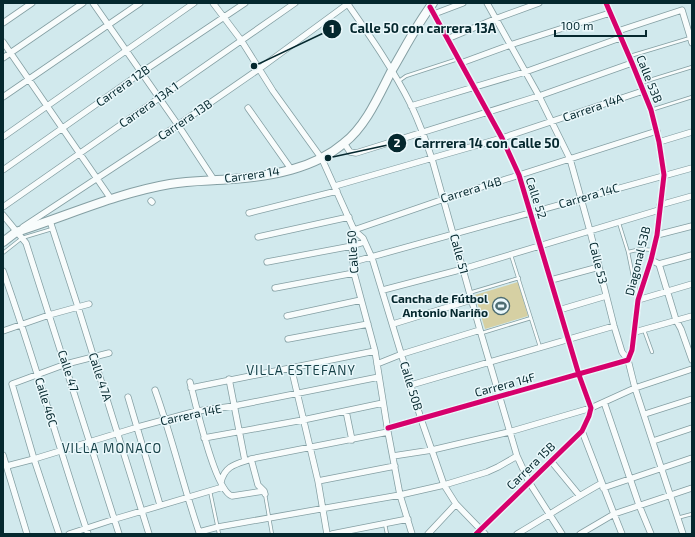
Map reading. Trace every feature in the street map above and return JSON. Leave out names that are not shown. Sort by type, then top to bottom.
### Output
[{"type":"main road","name":"Carrera 14","points":[[3,242],[19,235],[51,225],[111,200],[169,184],[263,176],[322,159],[344,143],[356,131],[379,98],[411,37],[432,8]]},
{"type":"street","points":[[3,23],[32,3]]},
{"type":"street","points":[[3,58],[83,3]]},
{"type":"street","points":[[93,3],[142,72],[214,180]]},
{"type":"street","points":[[3,96],[140,3]]},
{"type":"street","points":[[3,137],[194,3]]},
{"type":"street","name":"Calle 50","points":[[213,3],[241,40],[259,69],[322,159],[354,230],[352,246],[354,273],[375,351],[400,495],[412,534]]},
{"type":"street","name":"Carrera 12B","points":[[3,170],[142,72],[245,3]]},
{"type":"street","name":"Carrera 13A 1","points":[[3,207],[295,3]]},
{"type":"street","name":"Carrera 13B","points":[[19,235],[96,179],[259,69],[348,3]]},
{"type":"street","name":"Calle 51","points":[[348,3],[379,49],[398,81],[423,132],[444,199],[480,332],[517,456],[529,482],[562,534]]},
{"type":"street","points":[[432,8],[463,3]]},
{"type":"street","name":"Calle 53","points":[[487,3],[539,96],[570,159],[614,326],[622,352],[628,360],[635,388],[645,414],[683,534]]},
{"type":"street","points":[[447,40],[495,19],[539,3]]},
{"type":"street","name":"Calle 53B","points":[[606,3],[651,110],[659,142]]},
{"type":"street","name":"Calle 52","points":[[432,8],[447,40],[460,61],[486,112],[502,138],[518,175],[531,212],[568,340],[591,408]]},
{"type":"street","points":[[618,31],[682,10],[691,41]]},
{"type":"street","points":[[460,61],[610,13]]},
{"type":"street","points":[[411,106],[473,86],[525,72],[620,38]]},
{"type":"street","points":[[3,42],[111,200]]},
{"type":"street","points":[[344,143],[350,152],[354,153],[539,96],[632,63]]},
{"type":"street","name":"Carrera 14A","points":[[249,213],[336,189],[502,138],[643,92]]},
{"type":"street","points":[[248,108],[291,169]]},
{"type":"street","name":"Carrera 14B","points":[[354,230],[444,199],[656,131]]},
{"type":"street","points":[[659,142],[692,132]]},
{"type":"street","name":"Diagonal 53B","points":[[628,360],[632,350],[635,332],[638,300],[654,250],[657,235],[664,175],[659,142]]},
{"type":"street","name":"Carrera 14C","points":[[353,262],[372,258],[531,212],[692,168]]},
{"type":"street","points":[[383,290],[463,269],[540,245],[619,223],[692,196]]},
{"type":"street","name":"Calle 47","points":[[3,215],[26,243],[66,364],[119,534]]},
{"type":"street","points":[[258,237],[349,217]]},
{"type":"street","name":"Calle 47A","points":[[51,225],[149,534]]},
{"type":"street","points":[[657,235],[692,226]]},
{"type":"street","name":"Calle 50B","points":[[354,230],[363,238],[372,258],[383,290],[421,419],[444,485],[456,504],[480,532]]},
{"type":"street","points":[[268,262],[352,246],[364,242]]},
{"type":"street","points":[[651,260],[659,264],[692,255]]},
{"type":"street","points":[[659,264],[666,292],[692,360]]},
{"type":"street","points":[[551,280],[599,267]]},
{"type":"street","name":"Calle 46C","points":[[3,270],[23,325],[87,531]]},
{"type":"street","points":[[275,288],[354,273]]},
{"type":"street","points":[[638,300],[692,284]]},
{"type":"street","points":[[559,310],[606,296]]},
{"type":"street","points":[[286,316],[361,300]]},
{"type":"street","points":[[393,324],[472,300]]},
{"type":"street","points":[[3,331],[49,315],[89,304]]},
{"type":"street","points":[[635,332],[692,316]]},
{"type":"street","points":[[288,339],[368,324]]},
{"type":"street","points":[[411,385],[614,326]]},
{"type":"street","points":[[377,364],[402,354],[480,332]]},
{"type":"street","points":[[264,492],[230,495],[222,485],[204,438],[191,385],[375,351]]},
{"type":"street","points":[[58,534],[12,384],[66,364],[109,353]]},
{"type":"street","name":"Carrera 14F","points":[[222,485],[223,474],[227,470],[245,461],[352,440],[628,360]]},
{"type":"street","points":[[291,367],[318,481],[327,534]]},
{"type":"street","points":[[393,456],[432,450],[509,432],[591,408],[635,388],[692,369]]},
{"type":"street","name":"Carrera 14E","points":[[7,466],[165,419],[197,411],[234,406],[379,376]]},
{"type":"street","points":[[229,379],[245,461]]},
{"type":"street","points":[[155,390],[199,532],[218,527],[400,495],[444,485],[487,472],[517,456]]},
{"type":"street","points":[[128,397],[160,505]]},
{"type":"street","points":[[645,414],[692,399]]},
{"type":"street","points":[[604,402],[639,505],[651,534]]},
{"type":"street","points":[[204,438],[303,420],[383,403]]},
{"type":"street","name":"Carrera 15B","points":[[480,532],[582,431],[591,408]]},
{"type":"street","points":[[346,411],[352,440]]},
{"type":"street","points":[[653,441],[692,428]]},
{"type":"street","points":[[582,431],[622,534]]},
{"type":"street","points":[[3,455],[27,534]]},
{"type":"street","points":[[518,534],[550,515],[578,495],[602,485],[630,478],[692,458]]},
{"type":"street","points":[[252,459],[257,484],[264,492]]},
{"type":"street","points":[[551,461],[578,495]]},
{"type":"street","points":[[318,481],[395,466]]},
{"type":"street","points":[[69,534],[87,531],[115,518],[142,511],[222,485]]},
{"type":"street","points":[[580,534],[614,514],[692,488]]},
{"type":"street","points":[[428,534],[456,504]]},
{"type":"street","points":[[332,534],[359,531],[408,519]]},
{"type":"lane","points":[[629,56],[691,41]]},
{"type":"lane","points":[[398,81],[406,76],[460,61]]},
{"type":"lane","points":[[640,84],[692,66]]},
{"type":"lane","points":[[651,110],[692,97]]},
{"type":"lane","points":[[619,223],[628,252],[638,300]]},
{"type":"lane","points":[[3,253],[19,235]]},
{"type":"lane","points":[[628,252],[641,249],[654,250]]},
{"type":"lane","points":[[511,254],[540,348]]},
{"type":"lane","points":[[469,293],[518,278]]},
{"type":"lane","points":[[480,332],[531,318]]},
{"type":"lane","points":[[644,329],[652,352]]},
{"type":"lane","points":[[210,490],[219,534]]},
{"type":"lane","points":[[264,492],[272,534]]},
{"type":"lane","points":[[678,518],[692,514]]},
{"type":"lane","points":[[385,524],[387,534]]},
{"type":"shaded area","name":"Cancha de Fútbol Antonio Nariño","points":[[518,282],[528,316],[485,329],[475,295]]},
{"type":"cycle path","points":[[388,428],[628,360],[632,350],[638,300],[651,260],[657,235],[664,175],[659,142],[651,110],[606,3]]},
{"type":"cycle path","points":[[430,7],[502,138],[519,175],[579,375],[591,408],[582,431],[476,534]]},
{"type":"place","name":"Calle 50 con carrera 13A","points":[[254,66]]},
{"type":"place","name":"Carrrera 14 con Calle 50","points":[[328,158]]},
{"type":"place","name":"Cancha de Fútbol Antonio Nariño","points":[[501,306]]},
{"type":"district","name":"VILLA ESTEFANY","points":[[301,370]]},
{"type":"district","name":"VILLA MONACO","points":[[112,448]]}]
